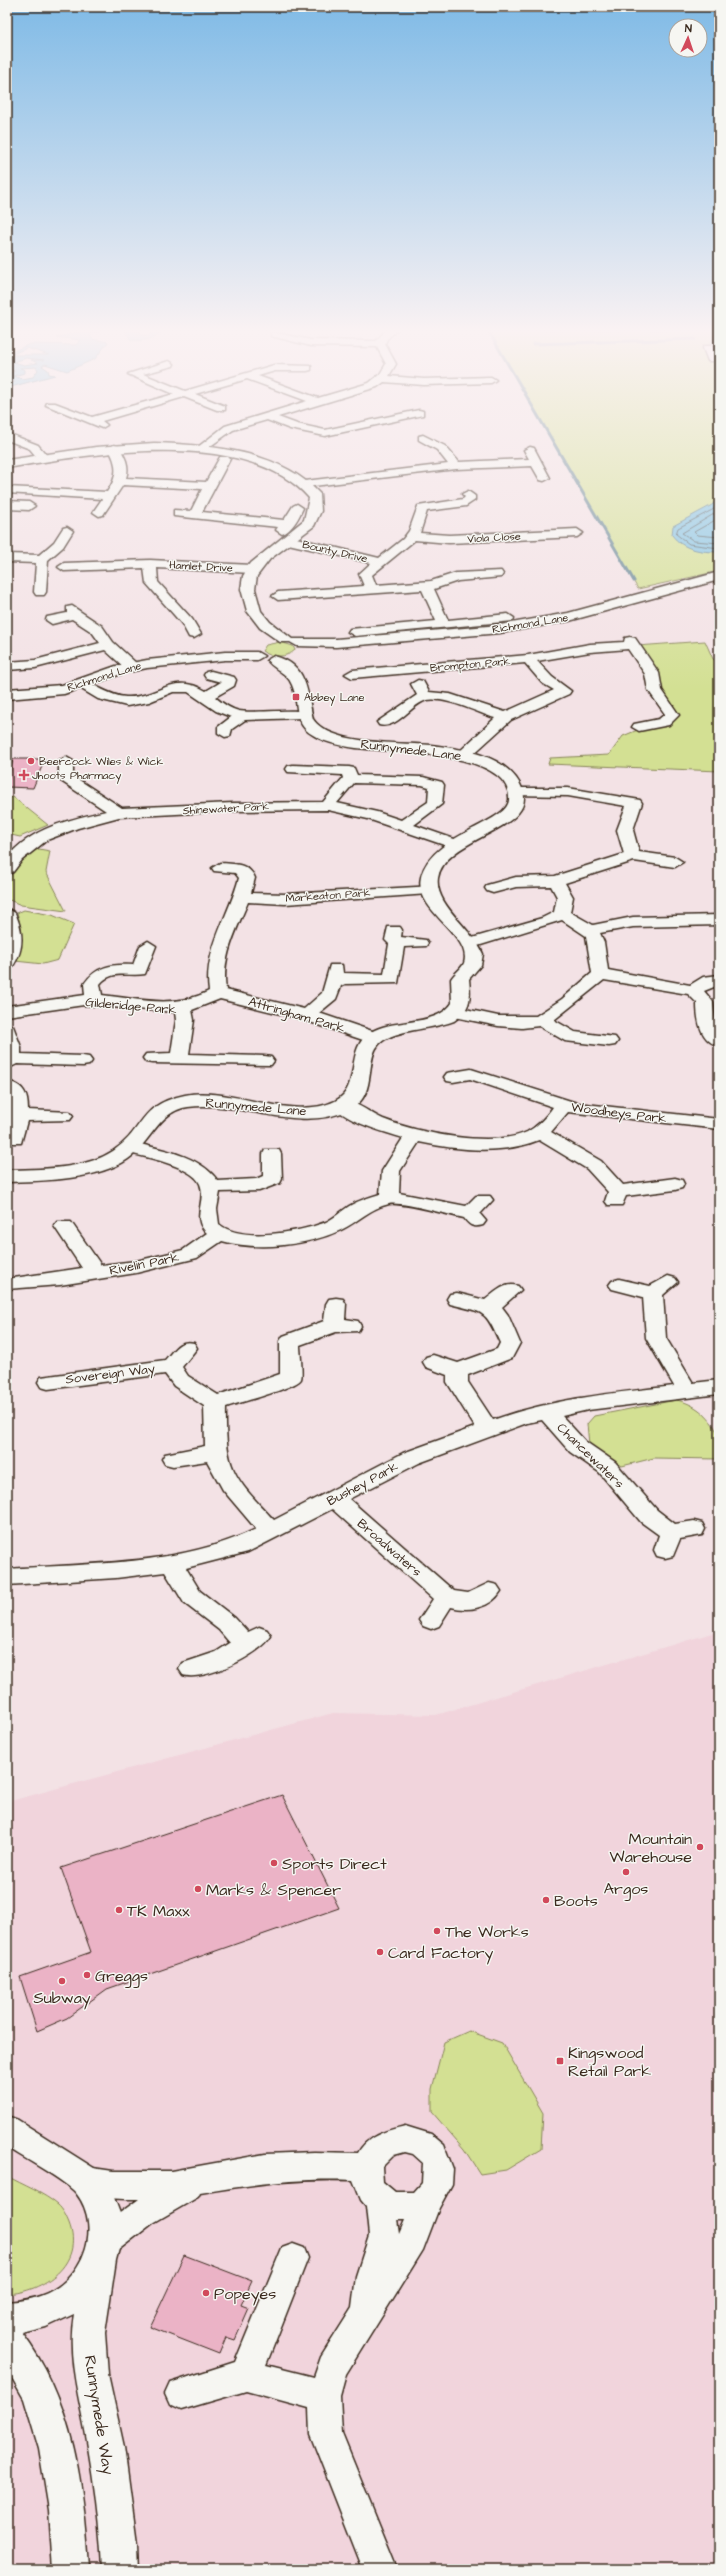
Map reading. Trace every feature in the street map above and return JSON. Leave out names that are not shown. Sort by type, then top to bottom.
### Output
[{"type":"street","points":[[37,450],[44,458]]},
{"type":"street","points":[[7,464],[99,450]]},
{"type":"street","points":[[99,512],[120,481],[122,462],[115,450]]},
{"type":"street","points":[[208,450],[264,462],[289,473],[305,484],[315,497],[315,510],[310,522],[286,531]]},
{"type":"street","points":[[442,450],[456,466]]},
{"type":"street","points":[[530,450],[544,478]]},
{"type":"street","points":[[195,514],[210,486],[219,458],[238,461]]},
{"type":"street","points":[[305,484],[456,466],[536,462]]},
{"type":"street","points":[[120,481],[210,486]]},
{"type":"street","points":[[7,490],[110,496]]},
{"type":"street","points":[[8,505],[19,491]]},
{"type":"street","name":"Bounty Drive","points":[[372,589],[365,574],[382,562],[411,536],[420,518],[422,508],[466,502],[471,498],[468,494]]},
{"type":"street","points":[[8,505],[29,506]]},
{"type":"street","points":[[294,653],[274,660],[256,649],[262,632],[260,621],[248,596],[248,583],[252,569],[272,549],[286,531],[297,508]]},
{"type":"street","name":"Bounty Drive","points":[[178,513],[195,514],[286,531],[382,562]]},
{"type":"street","points":[[570,519],[584,544]]},
{"type":"street","points":[[7,558],[42,559],[59,544],[67,531]]},
{"type":"street","name":"Viola Close","points":[[411,536],[454,539],[577,533]]},
{"type":"street","points":[[40,592],[42,559]]},
{"type":"street","name":"Hamlet Drive","points":[[64,567],[150,564],[252,569]]},
{"type":"street","name":"Hamlet Drive","points":[[150,564],[152,583],[187,622],[194,634]]},
{"type":"street","points":[[277,596],[426,585],[463,575],[497,574]]},
{"type":"street","name":"Richmond Lane","points":[[7,694],[46,692],[80,684],[131,666],[225,656],[256,649],[294,653],[336,643],[500,629],[569,617],[719,576]]},
{"type":"street","points":[[426,585],[443,623]]},
{"type":"street","points":[[52,620],[73,612],[96,629],[108,645],[131,666]]},
{"type":"street","name":"Richmond Lane","points":[[355,632],[508,618]]},
{"type":"street","points":[[80,684],[101,696],[119,701],[143,700],[173,687],[189,688],[207,696],[221,708],[241,716],[303,714],[304,702],[294,653],[260,621]]},
{"type":"street","name":"Brompton Park","points":[[352,674],[528,659],[590,648],[632,643],[640,660],[652,673],[656,690],[672,715],[664,722],[639,727]]},
{"type":"street","points":[[7,666],[35,664],[108,645]]},
{"type":"street","name":"Brompton Park","points":[[464,755],[480,742],[495,725],[506,717],[564,691],[547,680],[528,659]]},
{"type":"street","name":"Brompton Park","points":[[411,670],[424,696]]},
{"type":"street","points":[[207,696],[229,683],[229,680],[211,675]]},
{"type":"street","points":[[407,723],[380,721],[424,696],[445,697],[506,717]]},
{"type":"street","name":"Runnymede Lane","points":[[303,714],[309,726],[335,738],[464,755],[498,769],[513,783],[517,792]]},
{"type":"street","points":[[225,733],[225,727],[241,716]]},
{"type":"street","points":[[66,761],[66,778],[119,814]]},
{"type":"street","points":[[295,786],[292,763],[349,771],[350,779]]},
{"type":"street","points":[[328,806],[334,796],[350,779],[424,781],[437,785],[436,804],[404,825]]},
{"type":"street","points":[[375,1038],[404,1026],[440,1020],[456,1012],[461,1002],[460,979],[473,963],[476,952],[472,943],[435,904],[429,889],[429,878],[433,868],[455,844],[489,828],[508,815],[516,803],[517,792],[568,792],[635,803],[624,826],[624,841],[633,856]]},
{"type":"street","name":"Shinewater Park","points":[[7,869],[12,860],[28,846],[44,837],[80,823],[119,814],[233,807],[328,806],[358,811],[404,825],[455,844]]},
{"type":"street","points":[[493,888],[516,882],[556,881],[633,856],[675,862]]},
{"type":"street","points":[[183,1008],[218,993],[215,974],[217,958],[230,929],[247,878],[245,873],[238,869],[220,868]]},
{"type":"street","points":[[556,881],[565,897],[562,914]]},
{"type":"street","name":"Markeaton Park","points":[[238,904],[285,899],[429,889]]},
{"type":"street","points":[[7,913],[14,928],[13,952],[7,962]]},
{"type":"street","points":[[472,943],[548,921],[562,914]]},
{"type":"street","points":[[562,914],[592,930],[633,922],[692,922],[719,920]]},
{"type":"street","points":[[592,930],[597,942],[600,974]]},
{"type":"street","points":[[307,1015],[330,995],[337,974],[346,977],[392,979],[395,936],[420,943]]},
{"type":"street","points":[[94,1000],[92,984],[96,977],[108,969],[139,970],[148,946]]},
{"type":"street","points":[[456,1012],[486,1020],[510,1022],[541,1020],[570,1000],[600,974]]},
{"type":"street","points":[[600,974],[692,990],[705,1002],[706,1025],[719,1041]]},
{"type":"street","points":[[692,990],[709,981],[719,980]]},
{"type":"street","name":"Attringham Park","points":[[218,993],[307,1015],[375,1038]]},
{"type":"street","name":"Gilderidge Park","points":[[7,1011],[54,1002],[94,1000],[183,1008],[185,1020],[179,1059]]},
{"type":"street","points":[[541,1020],[571,1038],[609,1042]]},
{"type":"street","points":[[7,1030],[12,1047],[9,1062],[84,1063]]},
{"type":"street","name":"Runnymede Lane","points":[[7,1176],[35,1175],[105,1163],[131,1148],[150,1119],[163,1110],[186,1101],[216,1101],[289,1111],[316,1111],[342,1105],[357,1094],[361,1082],[365,1048],[375,1038]]},
{"type":"street","points":[[152,1058],[265,1061]]},
{"type":"street","name":"Woodheys Park","points":[[453,1076],[471,1074],[575,1108],[719,1124]]},
{"type":"street","points":[[7,1086],[19,1095],[19,1114],[14,1139]]},
{"type":"street","points":[[342,1105],[379,1125],[413,1136],[447,1143],[499,1144],[516,1141],[539,1132],[550,1123],[564,1105]]},
{"type":"street","points":[[19,1114],[64,1116]]},
{"type":"street","points":[[539,1132],[564,1149],[594,1165],[616,1196],[675,1184]]},
{"type":"street","points":[[390,1197],[391,1171],[413,1136]]},
{"type":"street","points":[[131,1148],[172,1159],[194,1168],[211,1187]]},
{"type":"street","points":[[211,1187],[259,1185],[273,1179],[272,1154]]},
{"type":"street","name":"Runnymede Lane","points":[[7,1185],[35,1175]]},
{"type":"street","points":[[211,1187],[207,1210],[211,1227],[219,1234],[255,1239],[312,1233],[334,1225],[359,1209],[390,1197],[476,1212]]},
{"type":"street","name":"Rivelin Park","points":[[64,1226],[87,1256],[94,1272],[136,1266],[190,1254],[219,1234]]},
{"type":"street","points":[[9,1285],[94,1272]]},
{"type":"street","points":[[619,1286],[660,1288],[656,1338],[687,1390]]},
{"type":"street","points":[[489,1306],[511,1290]]},
{"type":"street","points":[[433,1362],[458,1371],[505,1353],[510,1343],[498,1315],[489,1306],[457,1299]]},
{"type":"street","points":[[271,1531],[247,1505],[224,1474],[216,1452],[215,1403],[259,1390],[291,1377],[288,1361],[290,1341],[342,1326],[336,1304]]},
{"type":"street","name":"Sovereign Way","points":[[48,1382],[171,1366],[187,1348]]},
{"type":"street","name":"Sovereign Way","points":[[171,1366],[181,1381],[215,1403]]},
{"type":"street","points":[[458,1371],[457,1382],[488,1430]]},
{"type":"street","name":"Bushey Park","points":[[7,1577],[116,1570],[171,1563],[240,1546],[334,1498],[365,1480],[411,1458],[488,1430],[546,1411],[632,1396],[719,1387]]},
{"type":"street","name":"Chancewaters","points":[[546,1411],[578,1447],[608,1467],[650,1516],[668,1541],[694,1529]]},
{"type":"street","points":[[173,1459],[216,1452]]},
{"type":"street","name":"Broadwaters","points":[[334,1498],[446,1596],[461,1602],[476,1601],[489,1591]]},
{"type":"street","points":[[171,1563],[192,1597],[252,1641],[224,1658],[191,1668]]},
{"type":"street","points":[[431,1620],[446,1596]]},
{"type":"street","points":[[7,2130],[86,2181],[141,2187],[201,2181],[229,2173],[265,2168],[314,2165],[366,2167]]},
{"type":"street","points":[[380,2569],[326,2434],[324,2396],[332,2368],[412,2240],[427,2200],[435,2190],[440,2174],[435,2157],[423,2144],[405,2139],[391,2140],[375,2151],[366,2167],[366,2179],[371,2191],[380,2200],[391,2206],[404,2208],[427,2200]]},
{"type":"street","name":"Runnymede Way","points":[[86,2181],[97,2196],[104,2210],[103,2252],[88,2333],[90,2367],[106,2447],[119,2544],[120,2569]]},
{"type":"street","points":[[7,2319],[30,2316],[52,2309],[71,2297],[87,2281],[103,2252],[142,2213],[201,2181]]},
{"type":"street","points":[[366,2314],[370,2276],[384,2236],[380,2200]]},
{"type":"street","points":[[246,2375],[293,2258]]},
{"type":"street","points":[[7,2341],[22,2358],[47,2415],[60,2458],[68,2523],[71,2569]]},
{"type":"street","points":[[181,2394],[246,2375],[324,2396]]},
{"type":"shaded area","points":[[719,1631],[719,2569],[7,2569],[7,1802],[333,1713],[436,1715]]},
{"type":"green space","points":[[558,450],[719,450],[719,571],[638,589]]},
{"type":"green space","points":[[705,641],[713,659],[719,662],[719,771],[548,764],[550,758],[609,755],[623,736],[674,715],[637,646]]},
{"type":"green space","points":[[280,642],[293,646],[295,650],[288,655],[283,656],[274,656],[262,651],[266,645]]},
{"type":"green space","points":[[13,797],[48,825],[20,837],[7,834],[7,798]]},
{"type":"green space","points":[[39,849],[50,851],[46,872],[66,911],[21,905],[7,899],[9,882],[14,868],[24,857]]},
{"type":"green space","points":[[24,910],[52,915],[74,924],[58,960],[43,964],[15,961],[22,937],[17,913]]},
{"type":"green space","points":[[676,1400],[689,1404],[701,1411],[715,1427],[720,1443],[719,1459],[654,1458],[622,1466],[589,1444],[587,1424],[594,1416]]},
{"type":"green space","points":[[469,2031],[502,2043],[543,2113],[541,2149],[506,2170],[480,2174],[464,2149],[432,2112],[432,2089],[444,2042]]},
{"type":"green space","points":[[7,2176],[40,2193],[60,2207],[69,2223],[72,2238],[71,2251],[66,2263],[58,2273],[34,2288],[7,2294]]},
{"type":"water","points":[[719,497],[719,552],[699,551],[687,547],[676,540],[672,535],[673,526],[712,505]]},
{"type":"building","points":[[13,759],[45,759],[33,788],[7,787]]},
{"type":"building","points":[[282,1795],[339,1908],[107,1989],[67,2018],[37,2031],[20,1977],[91,1952],[61,1868]]},
{"type":"building","name":"Popeyes","points":[[184,2255],[252,2281],[241,2305],[249,2308],[235,2340],[226,2337],[219,2354],[150,2327]]},
{"type":"waterway","points":[[558,450],[634,581]]},
{"type":"place","name":"Abbey Lane","points":[[296,697]]},
{"type":"place","name":"Beercock Wiles & Wick","points":[[31,761]]},
{"type":"place","name":"Jhoots Pharmacy","points":[[24,775]]},
{"type":"place","name":"Mountain Warehouse","points":[[700,1847]]},
{"type":"place","name":"Sports Direct","points":[[274,1863]]},
{"type":"place","name":"Argos","points":[[626,1872]]},
{"type":"place","name":"Marks & Spencer","points":[[198,1889]]},
{"type":"place","name":"Boots","points":[[546,1900]]},
{"type":"place","name":"TK Maxx","points":[[119,1910]]},
{"type":"place","name":"The Works","points":[[437,1931]]},
{"type":"place","name":"Card Factory","points":[[380,1952]]},
{"type":"place","name":"Greggs","points":[[87,1975]]},
{"type":"place","name":"Subway","points":[[62,1981]]},
{"type":"place","name":"Kingswood Retail Park","points":[[560,2061]]},
{"type":"place","name":"Popeyes","points":[[206,2293]]}]
